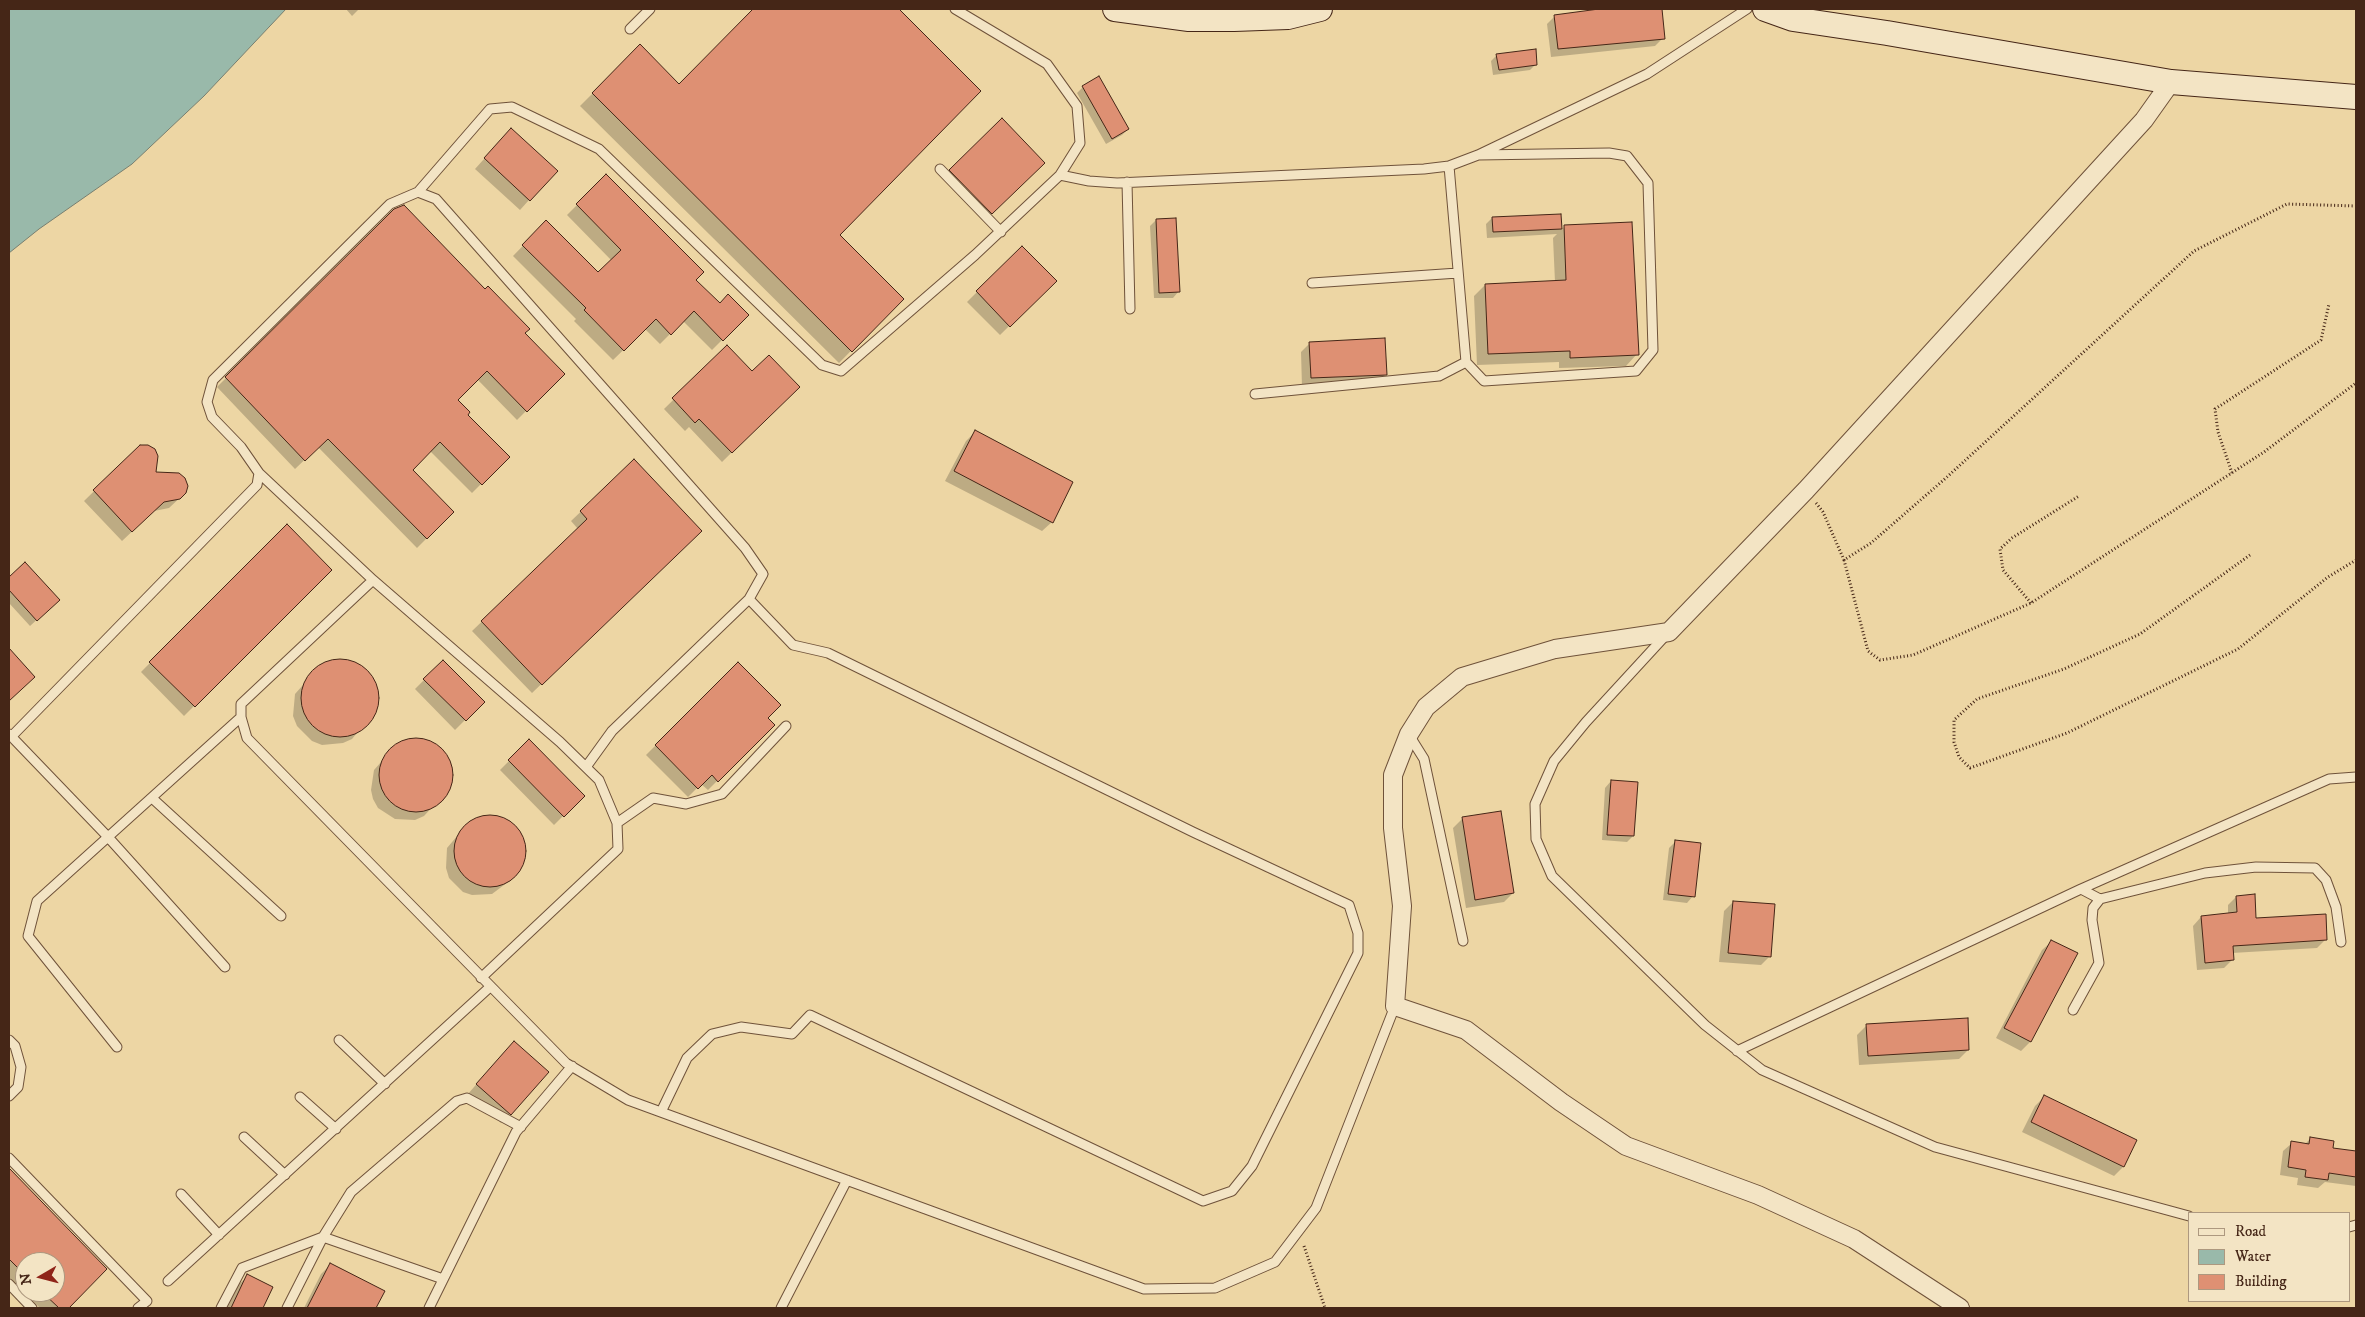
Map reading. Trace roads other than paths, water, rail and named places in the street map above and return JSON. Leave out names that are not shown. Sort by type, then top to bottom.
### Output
[{"type":"street","points":[[1115,9],[1190,19],[1234,19],[1288,16],[1320,9]]},
{"type":"street","points":[[1765,9],[1793,20],[1887,32],[2172,82],[2356,97]]},
{"type":"street","points":[[1960,1308],[1854,1239],[1758,1195],[1626,1146],[1561,1102],[1466,1030],[1395,1006],[1402,906],[1393,828],[1393,775],[1409,734],[1426,707],[1462,677],[1555,649],[1669,632],[1806,490],[2144,120],[2172,82]]},
{"type":"lane","points":[[630,29],[650,9]]},
{"type":"lane","points":[[481,978],[618,849],[618,823],[599,780],[560,742],[373,580],[259,473],[241,447],[212,417],[207,402],[213,380],[390,204],[418,192],[490,109],[512,107],[599,149],[822,365],[841,371],[1000,232],[1060,176],[1080,143],[1077,106],[1047,64],[955,9]]},
{"type":"lane","points":[[1060,176],[1089,182],[1127,182],[1414,170],[1448,166],[1478,156],[1647,74],[1747,9]]},
{"type":"lane","points":[[1448,166],[1466,362],[1484,380],[1636,371],[1653,350],[1648,183],[1627,156],[1608,153],[1478,156]]},
{"type":"lane","points":[[940,169],[1000,232]]},
{"type":"lane","points":[[1127,182],[1130,309]]},
{"type":"lane","points":[[418,192],[436,199],[745,548],[763,574],[749,599],[612,731],[586,767]]},
{"type":"lane","points":[[1312,283],[1458,273]]},
{"type":"lane","points":[[1256,394],[1439,376],[1466,362]]},
{"type":"lane","points":[[225,967],[108,837],[10,736],[257,485],[259,473]]},
{"type":"lane","points":[[373,580],[241,704],[241,717],[247,738],[481,978],[572,1066],[628,1100],[1144,1289],[1215,1288],[1275,1262],[1316,1208],[1395,1006]]},
{"type":"lane","points":[[661,1112],[687,1058],[712,1034],[741,1027],[792,1034],[810,1015],[1203,1201],[1232,1191],[1252,1166],[1358,953],[1358,933],[1350,905],[1193,832],[828,653],[793,645],[749,599]]},
{"type":"lane","points":[[1669,632],[1586,722],[1554,761],[1535,804],[1536,839],[1552,876],[1705,1024],[1762,1070],[1935,1147],[2188,1216]]},
{"type":"lane","points":[[117,1047],[28,936],[36,901],[241,717]]},
{"type":"lane","points":[[618,823],[653,798],[686,804],[722,794],[786,726]]},
{"type":"lane","points":[[1409,734],[1424,759],[1463,942]]},
{"type":"lane","points":[[1737,1051],[2081,889],[2329,779],[2356,777]]},
{"type":"lane","points":[[152,798],[281,916]]},
{"type":"lane","points":[[2072,1010],[2099,963],[2092,920],[2093,908],[2100,899],[2205,873],[2256,867],[2315,868],[2326,880],[2336,908],[2341,942]]},
{"type":"lane","points":[[2081,889],[2100,899]]},
{"type":"lane","points":[[168,1281],[490,987]]},
{"type":"lane","points":[[9,1040],[15,1046],[21,1067],[18,1087],[9,1096]]},
{"type":"lane","points":[[339,1040],[385,1084]]},
{"type":"lane","points":[[429,1308],[520,1127],[572,1066]]},
{"type":"lane","points":[[300,1097],[336,1129]]},
{"type":"lane","points":[[287,1308],[323,1237],[351,1192],[457,1101],[468,1098],[520,1127]]},
{"type":"lane","points":[[244,1137],[285,1175]]},
{"type":"lane","points":[[9,1158],[147,1301],[138,1308]]},
{"type":"lane","points":[[781,1308],[847,1180]]},
{"type":"lane","points":[[181,1194],[219,1235]]},
{"type":"lane","points":[[221,1308],[242,1268],[323,1237],[444,1279]]},
{"type":"lane","points":[[9,1284],[32,1308]]},
{"type":"water","points":[[9,9],[286,9],[204,96],[132,164],[39,229],[9,253]]}]
